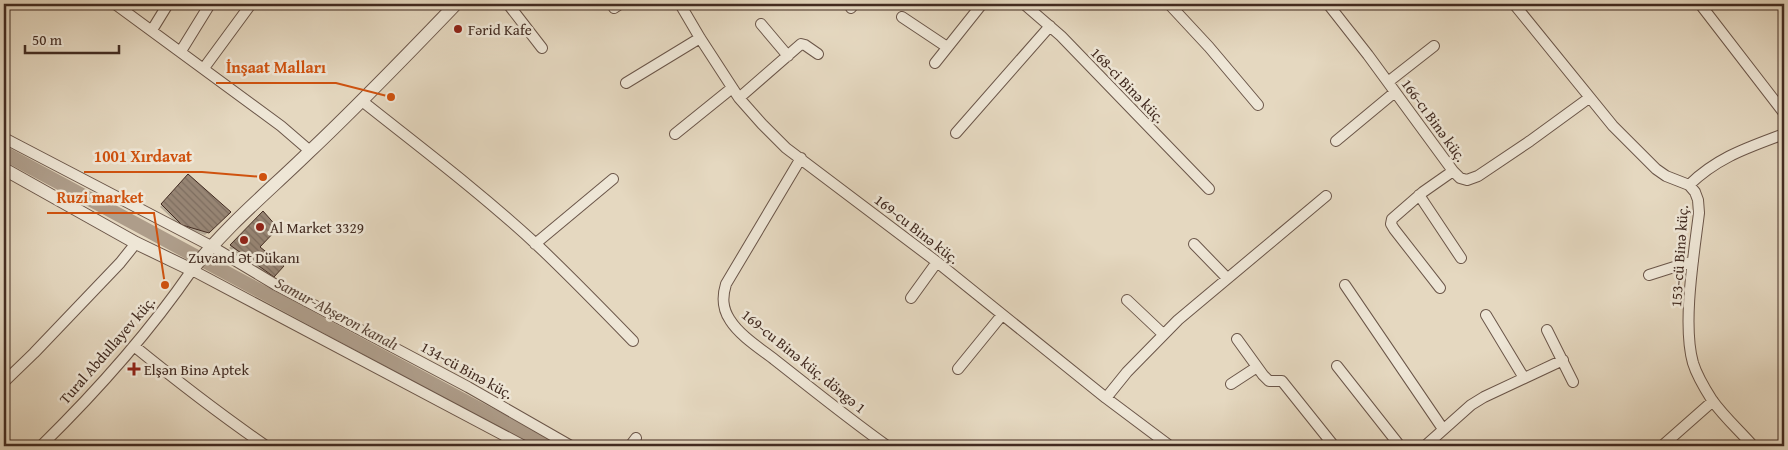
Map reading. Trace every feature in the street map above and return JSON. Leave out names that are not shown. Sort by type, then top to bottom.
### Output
[{"type":"street","points":[[115,4],[282,126],[310,152]]},
{"type":"street","points":[[152,30],[168,4]]},
{"type":"street","points":[[181,51],[210,4]]},
{"type":"street","points":[[204,68],[251,4]]},
{"type":"street","points":[[192,270],[211,246],[236,220],[362,101],[456,4]]},
{"type":"street","points":[[508,4],[542,48]]},
{"type":"street","points":[[935,63],[982,4]]},
{"type":"street","name":"168-ci Binə küç.","points":[[1024,4],[1050,26],[1209,189]]},
{"type":"street","points":[[1169,4],[1209,47],[1258,105]]},
{"type":"street","name":"166-cı Binə küç.","points":[[1328,4],[1460,178],[1467,180],[1478,176],[1589,98]]},
{"type":"street","name":"153-cü Binə küç.","points":[[1514,4],[1613,126],[1656,169],[1671,178],[1689,185],[1695,192],[1699,213],[1690,305],[1690,343],[1695,369],[1713,401],[1753,446]]},
{"type":"street","points":[[1700,4],[1784,113]]},
{"type":"street","name":"169-cu Binə küç.","points":[[686,6],[700,38],[732,88],[762,124],[786,148],[937,262],[1106,398],[1170,446]]},
{"type":"street","points":[[902,17],[947,47]]},
{"type":"street","points":[[761,24],[788,56]]},
{"type":"street","points":[[956,132],[1050,26]]},
{"type":"street","points":[[626,83],[700,38]]},
{"type":"street","points":[[740,98],[801,44],[818,54]]},
{"type":"street","points":[[1388,82],[1434,46]]},
{"type":"street","points":[[675,134],[732,88]]},
{"type":"street","points":[[1336,141],[1395,92]]},
{"type":"street","points":[[362,101],[535,244],[633,340]]},
{"type":"street","points":[[1689,185],[1704,170],[1726,157],[1784,134]]},
{"type":"street","name":"134-cü Binə küç.","points":[[4,138],[211,246],[276,285],[468,387],[571,446]]},
{"type":"street","name":"169-cu Binə küç. döngə 1","points":[[801,158],[726,284],[722,296],[726,313],[731,322],[748,338],[856,424],[888,446]]},
{"type":"street","points":[[4,169],[136,243],[192,270],[524,446]]},
{"type":"street","points":[[1440,288],[1391,224],[1392,219],[1419,195],[1453,171]]},
{"type":"street","points":[[535,244],[613,179]]},
{"type":"street","points":[[1419,195],[1461,258]]},
{"type":"street","points":[[1106,398],[1163,334],[1290,224],[1326,196]]},
{"type":"street","points":[[4,382],[120,263],[136,243]]},
{"type":"street","points":[[1194,244],[1228,278]]},
{"type":"street","points":[[1649,275],[1693,261]]},
{"type":"street","points":[[911,298],[937,262]]},
{"type":"street","name":"Tural Abdullayev küç.","points":[[48,444],[134,346],[192,270]]},
{"type":"street","points":[[1345,285],[1444,429]]},
{"type":"street","points":[[1127,300],[1163,334]]},
{"type":"street","points":[[958,369],[1002,315]]},
{"type":"street","points":[[1486,315],[1524,378]]},
{"type":"street","points":[[1547,330],[1573,382]]},
{"type":"street","points":[[1237,339],[1269,381],[1282,381],[1334,446]]},
{"type":"street","points":[[134,346],[170,376],[266,446]]},
{"type":"street","points":[[1424,446],[1471,405],[1562,360]]},
{"type":"street","points":[[1231,384],[1257,366]]},
{"type":"street","points":[[1337,366],[1400,446]]},
{"type":"street","points":[[1662,446],[1713,401]]},
{"type":"building","points":[[188,174],[231,212],[209,233],[182,225],[161,204]]},
{"type":"building","points":[[263,211],[278,228],[260,247],[284,266],[274,277],[230,245]]},
{"type":"waterway","name":"Samur-Abşeron kanalı","points":[[4,153],[548,446]]},
{"type":"place","name":"Fərid Kafe","points":[[458,29]]},
{"type":"place","name":"İnşaat Malları","points":[[391,97]]},
{"type":"place","name":"1001 Xırdavat","points":[[263,177]]},
{"type":"place","name":"Al Market 3329","points":[[260,227]]},
{"type":"place","name":"Zuvand Ət Dükanı","points":[[244,240]]},
{"type":"place","name":"Ruzi market","points":[[165,285]]},
{"type":"place","name":"Elşən Binə Aptek","points":[[134,369]]}]
